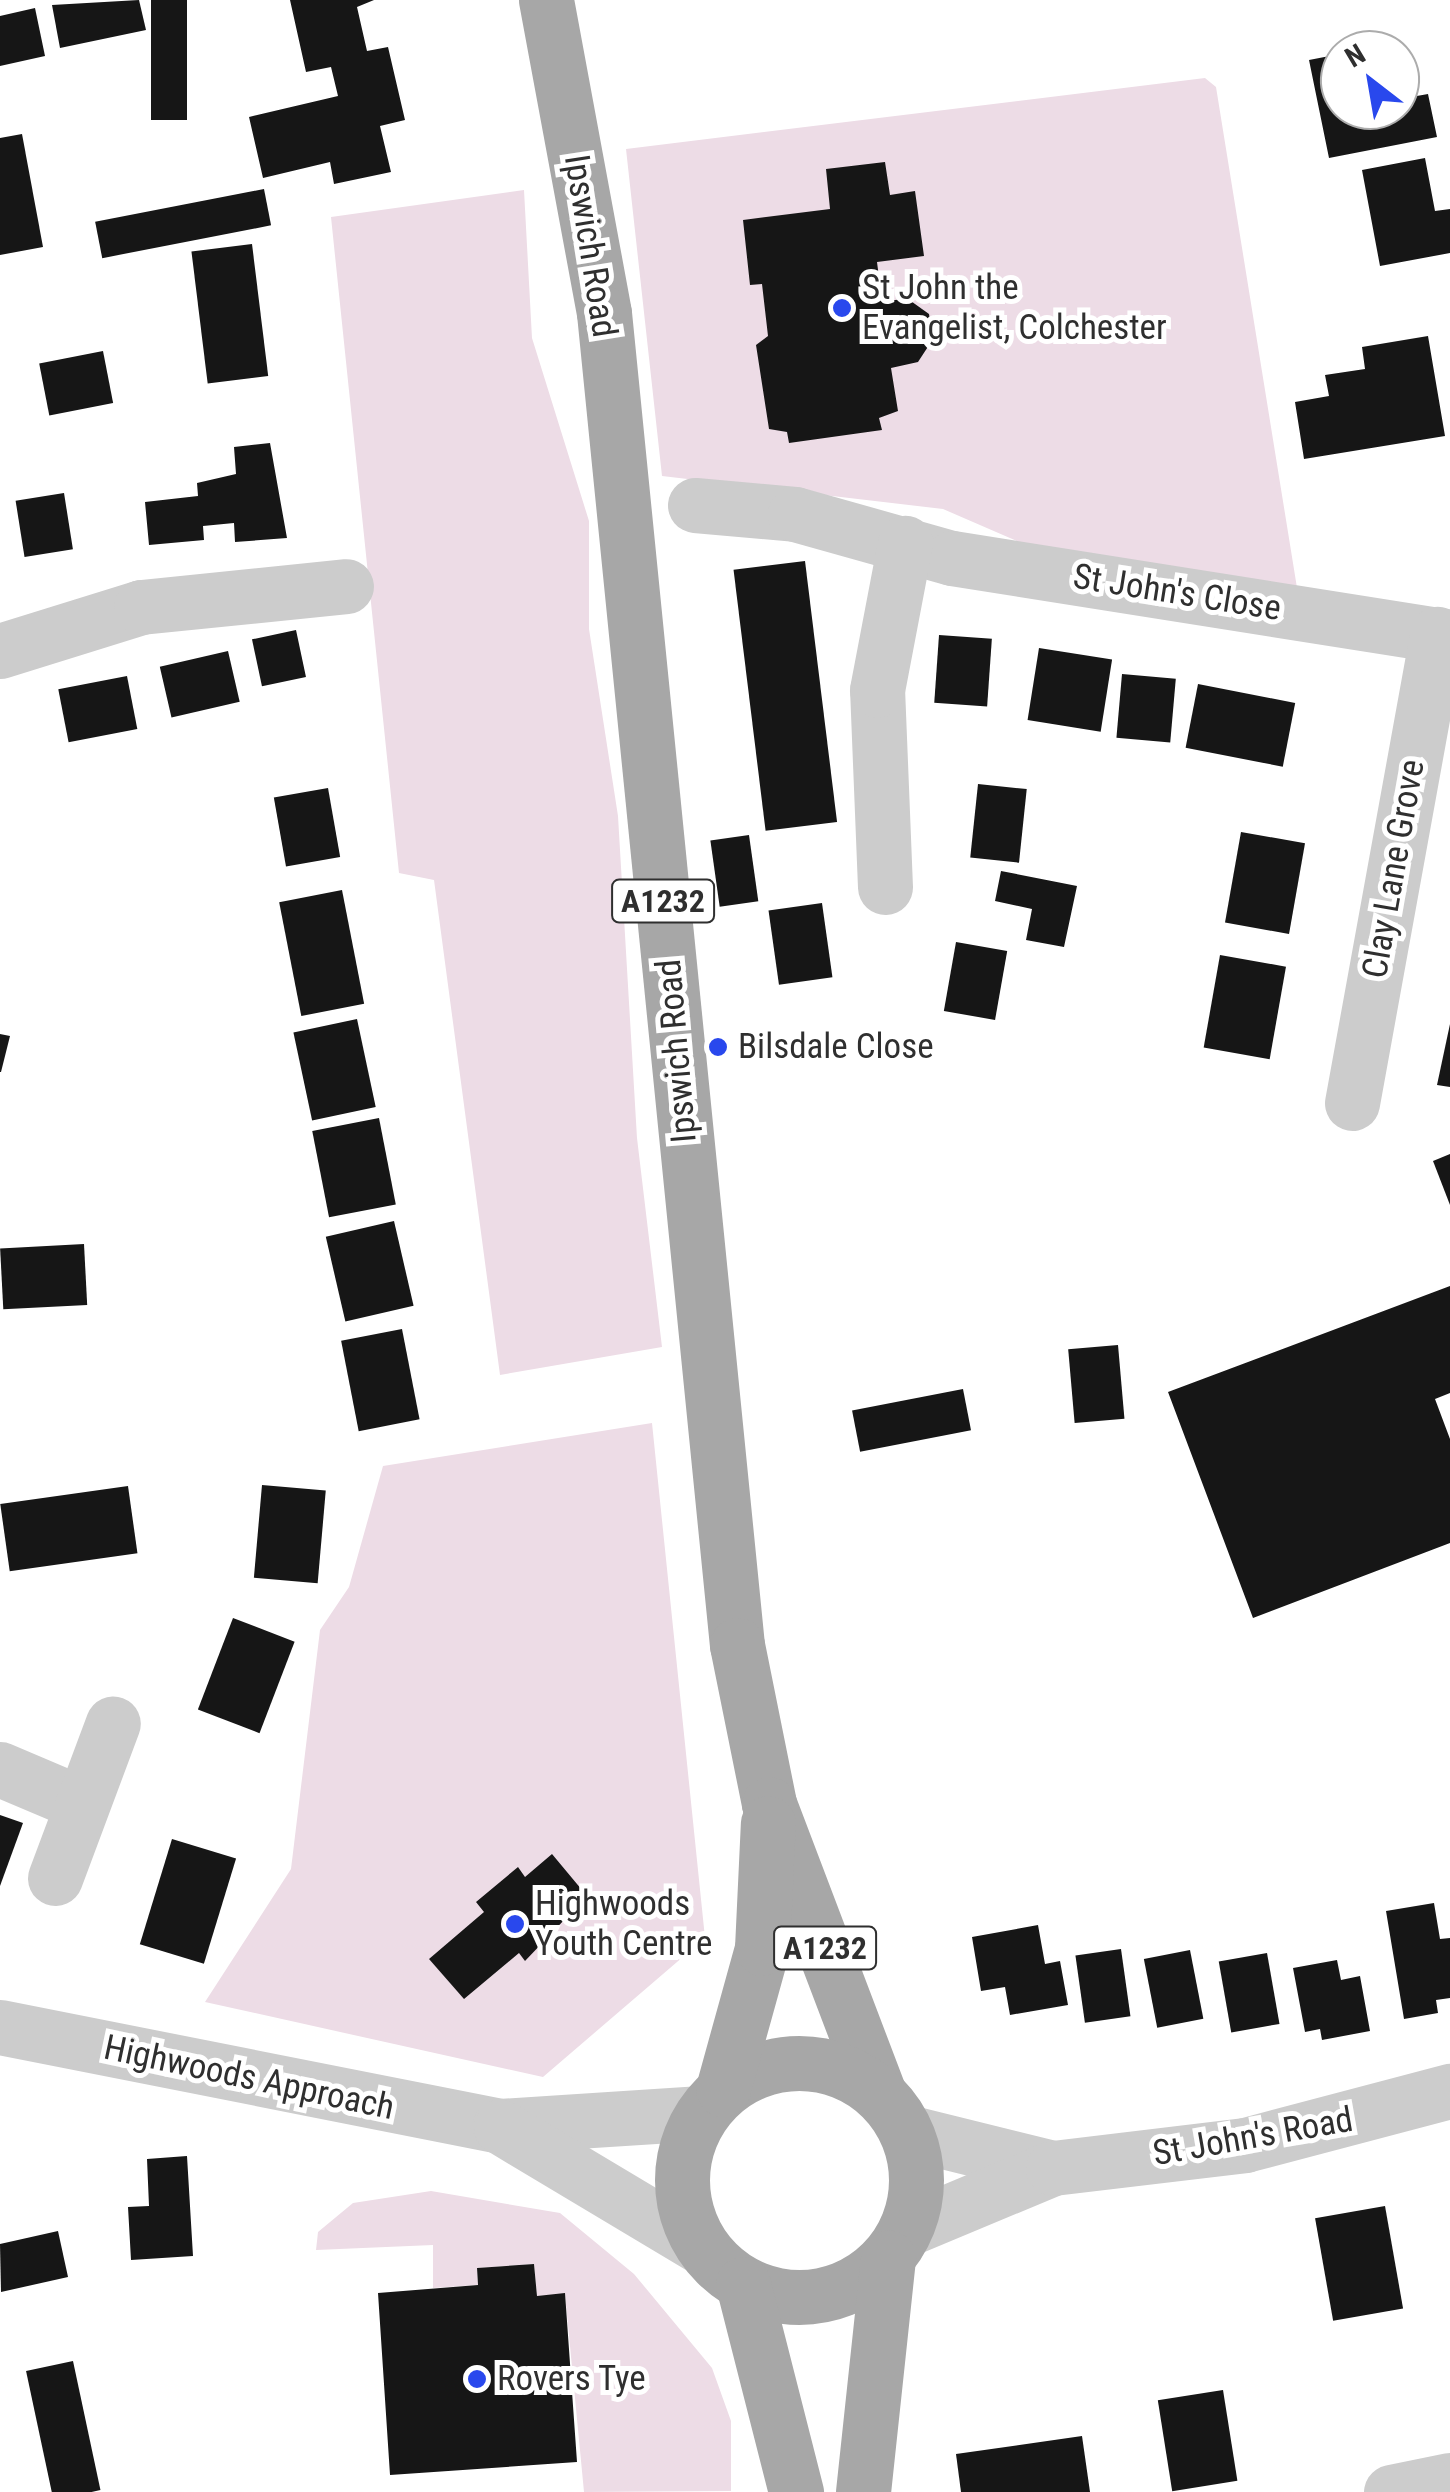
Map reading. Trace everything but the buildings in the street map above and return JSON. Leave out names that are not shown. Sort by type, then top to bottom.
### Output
[{"type":"main road","name":"Ipswich Road","points":[[546,0],[604,313],[708,1396],[736,1645],[769,1804],[892,2112]]},
{"type":"main road","name":"Ipswich Road","points":[[712,2101],[762,1948],[769,1804]]},
{"type":"main road","points":[[712,2101],[782,2064],[833,2067],[892,2112]]},
{"type":"main road","name":"A1232","points":[[712,2101],[684,2152],[682,2200],[700,2246],[742,2284],[798,2298],[850,2287],[898,2243]]},
{"type":"main road","name":"A1232","points":[[863,2492],[898,2243],[917,2180],[892,2112]]},
{"type":"main road","points":[[742,2284],[796,2492]]},
{"type":"street","name":"St John's Close","points":[[695,504],[796,514],[952,558],[1443,635]]},
{"type":"street","points":[[885,887],[877,690],[905,543]]},
{"type":"street","points":[[0,651],[141,607],[346,586]]},
{"type":"street","name":"Clay Lane Grove","points":[[1352,1103],[1443,635]]},
{"type":"street","points":[[54,1878],[113,1722]]},
{"type":"street","points":[[0,1769],[80,1803]]},
{"type":"street","name":"Highwoods Approach","points":[[0,2027],[500,2126],[712,2101]]},
{"type":"street","name":"St John's Road","points":[[898,2243],[1054,2168],[1245,2145],[1450,2091]]},
{"type":"street","name":"St John's Road","points":[[892,2112],[1054,2168]]},
{"type":"street","name":"Highwoods Approach","points":[[500,2126],[700,2246]]},
{"type":"street","points":[[1391,2492],[1450,2480]]},
{"type":"shaded area","points":[[1205,78],[1216,87],[1298,594],[1049,555],[943,509],[662,476],[626,149]]},
{"type":"shaded area","points":[[524,190],[532,338],[589,521],[589,629],[618,816],[637,1138],[662,1347],[500,1375],[434,880],[399,873],[331,217]]},
{"type":"shaded area","points":[[652,1423],[705,1938],[543,2077],[205,2002],[291,1869],[320,1630],[349,1587],[383,1466]]},
{"type":"shaded area","points":[[431,2191],[560,2213],[634,2274],[712,2368],[731,2421],[731,2491],[584,2492],[565,2294],[537,2296],[534,2264],[477,2268],[478,2285],[433,2288],[433,2245],[316,2250],[318,2232],[353,2203]]},
{"type":"place","name":"St John the Evangelist, Colchester","points":[[842,308]]},
{"type":"place","name":"Bilsdale Close","points":[[718,1047]]},
{"type":"place","name":"Highwoods Youth Centre","points":[[515,1924]]},
{"type":"place","name":"Rovers Tye","points":[[477,2379]]}]
